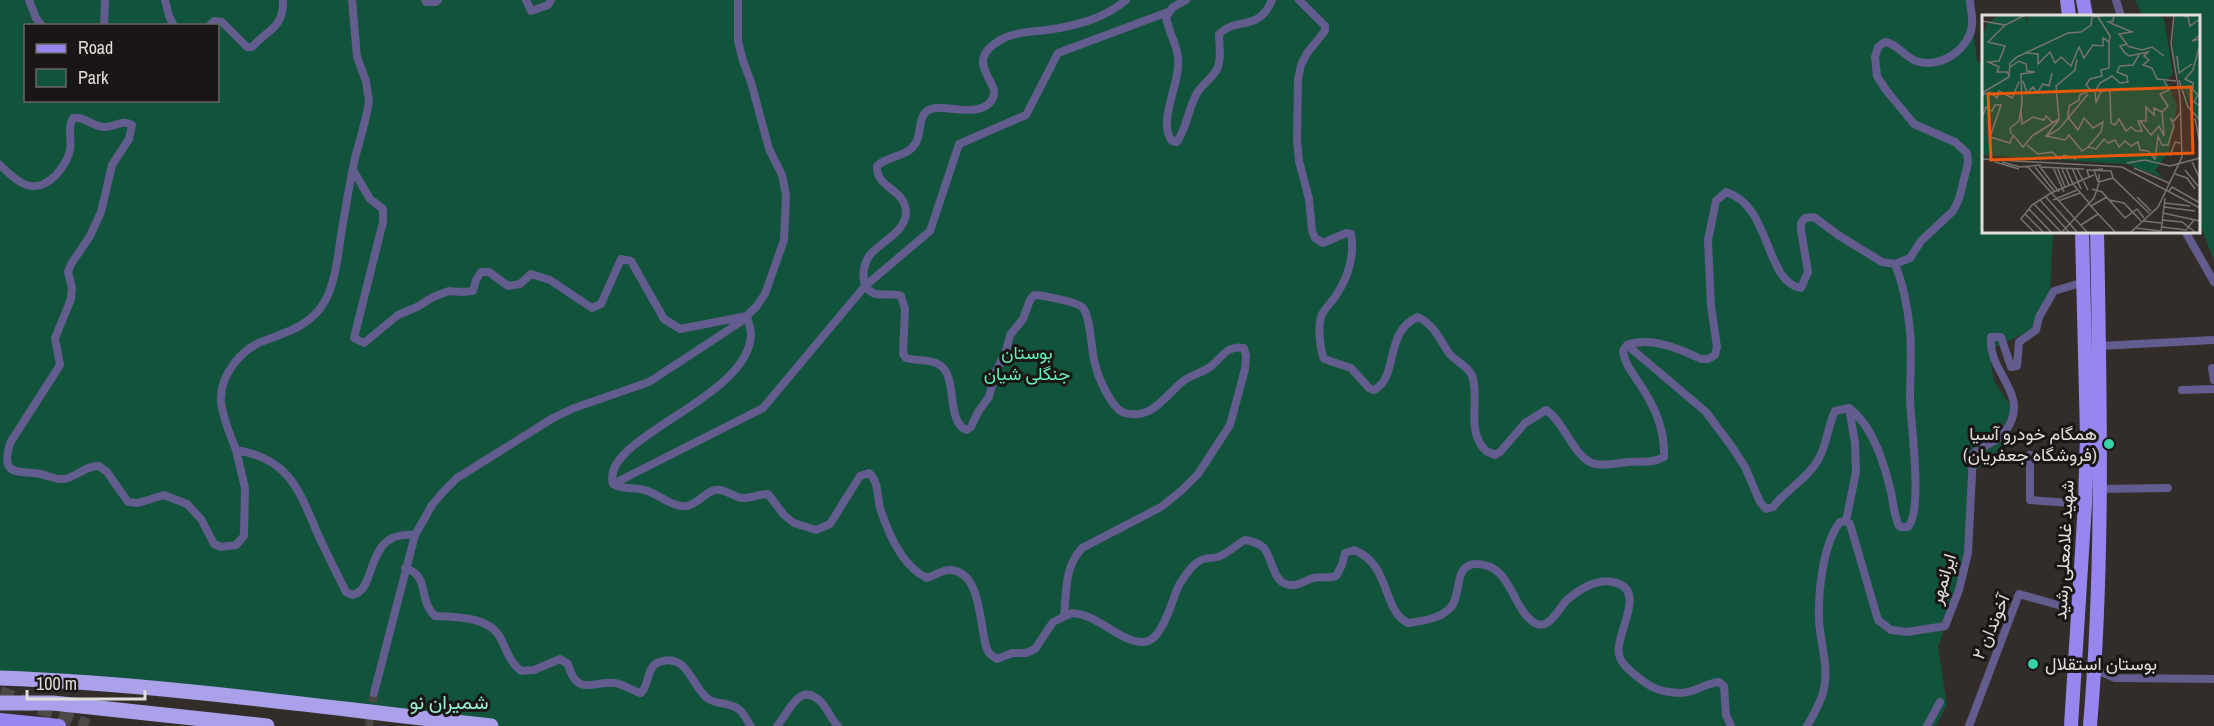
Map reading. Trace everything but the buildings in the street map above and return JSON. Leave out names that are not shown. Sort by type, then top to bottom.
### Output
[{"type":"highway","points":[[0,678],[56,680],[491,726]]},
{"type":"highway","points":[[0,703],[53,703],[267,726]]},
{"type":"main road","points":[[2067,0],[2069,15]]},
{"type":"main road","points":[[2083,0],[2085,15]]},
{"type":"main road","name":"شهید غلامعلی رشید","points":[[2071,726],[2087,436],[2082,232]]},
{"type":"main road","name":"شهید غلامعلی رشید","points":[[2090,726],[2095,669],[2099,489],[2097,232]]},
{"type":"main road","points":[[0,720],[59,726]]},
{"type":"street","points":[[29,0],[40,24]]},
{"type":"street","points":[[104,24],[105,0]]},
{"type":"street","points":[[165,0],[173,24]]},
{"type":"street","points":[[211,24],[214,21],[222,22],[248,47],[252,47],[278,25],[283,0]]},
{"type":"street","points":[[0,165],[20,183],[28,186],[45,184],[63,168],[70,152],[70,123],[73,118],[80,117],[106,127],[123,122],[132,125],[129,139],[112,165],[101,212],[90,236],[68,272],[72,288],[71,299],[55,338],[60,365],[10,443],[5,455],[5,464],[16,472],[63,479],[89,467],[99,466],[107,472],[128,502],[138,504],[164,495],[187,504],[201,519],[214,544],[220,547],[236,545],[244,536],[245,488],[236,450],[225,422],[221,400],[224,381],[235,362],[250,349],[264,340],[284,334],[308,322],[325,302],[334,281],[338,247],[369,101],[366,81],[357,57],[352,0]]},
{"type":"street","points":[[425,0],[426,2],[438,0]]},
{"type":"street","points":[[526,0],[531,11],[548,5],[551,0]]},
{"type":"street","points":[[374,693],[415,535],[432,505],[457,478],[553,418],[574,408],[649,382],[730,330],[747,316],[765,294],[780,254],[785,226],[786,195],[782,175],[769,149],[738,41],[738,0]]},
{"type":"street","points":[[1064,615],[1069,570],[1074,556],[1082,548],[1161,507],[1182,490],[1211,457],[1230,425],[1245,369],[1244,348],[1235,347],[1225,352],[1209,367],[1183,380],[1160,405],[1140,414],[1125,413],[1116,408],[1110,399],[1095,365],[1088,318],[1084,308],[1075,302],[1034,295],[1023,319],[1010,335],[1006,351],[995,373],[989,397],[971,427],[966,430],[959,425],[947,375],[941,365],[906,358],[903,354],[904,309],[901,296],[873,293],[865,286],[864,269],[869,256],[897,232],[904,214],[905,206],[878,176],[877,166],[882,160],[912,149],[918,140],[921,119],[926,111],[933,108],[976,109],[990,103],[994,98],[994,88],[984,72],[984,58],[1000,41],[1014,34],[1079,24],[1112,12],[1126,0]]},
{"type":"street","points":[[613,484],[764,408],[865,286],[930,231],[959,144],[1026,115],[1058,54],[1168,12],[1186,0]]},
{"type":"street","points":[[1168,12],[1167,24],[1178,53],[1178,68],[1166,123],[1168,135],[1172,141],[1177,142],[1185,127],[1190,106],[1198,92],[1217,70],[1219,34],[1231,26],[1252,23],[1260,17],[1272,0]]},
{"type":"street","points":[[1299,0],[1325,26],[1323,35],[1307,53],[1298,79],[1299,161],[1309,199],[1312,231],[1315,238],[1323,243],[1346,233],[1351,234],[1353,243],[1352,261],[1344,282],[1321,317],[1321,346],[1324,359],[1351,368],[1369,388],[1374,390],[1380,387],[1385,380],[1392,349],[1399,332],[1407,323],[1418,317],[1430,324],[1448,351],[1472,376],[1475,396],[1474,432],[1486,451],[1495,455],[1500,453],[1525,423],[1546,410],[1556,418],[1583,457],[1594,464],[1655,462],[1664,457],[1663,431],[1652,403],[1624,360],[1623,351],[1627,345],[1633,343],[1659,344],[1701,359],[1713,358],[1715,355],[1717,347],[1711,306],[1708,240],[1716,201],[1726,192],[1740,198],[1756,217],[1775,263],[1793,287],[1801,288],[1808,272],[1801,230],[1803,220],[1811,216],[1882,262],[1895,264],[1910,258],[1921,241],[1953,211],[1959,199],[1968,158],[1960,146],[1942,135],[1914,124],[1902,111],[1877,76],[1876,51],[1880,44],[1885,42],[1916,61],[1937,62],[1946,58],[1963,47],[1966,42],[1972,25],[1970,0]]},
{"type":"street","points":[[2116,0],[2121,15]]},
{"type":"street","points":[[353,170],[370,199],[382,209],[383,222],[354,338],[364,343],[398,315],[434,297],[449,291],[473,291],[481,272],[489,272],[508,286],[520,284],[531,274],[550,280],[592,308],[601,304],[621,259],[630,261],[664,319],[680,328],[747,316]]},
{"type":"street","points":[[2186,232],[2214,282]]},
{"type":"street","points":[[1627,345],[1706,412],[1732,447],[1760,502],[1766,509],[1773,507],[1814,466],[1828,440],[1835,411],[1849,408],[1857,414],[1867,429],[1884,469],[1896,520],[1900,527],[1908,527],[1912,520],[1915,482],[1910,399],[1911,347],[1905,299],[1895,264]]},
{"type":"street","name":"ایرانمهر","points":[[1846,521],[1850,524],[1878,620],[1891,630],[1907,632],[1944,627],[1959,590],[1968,553],[1973,454],[2002,435],[2014,417],[2013,391],[1993,360],[1991,338],[2001,337],[2011,367],[2017,366],[2019,342],[2036,330],[2039,317],[2054,291],[2084,282]]},
{"type":"street","points":[[747,316],[751,334],[744,357],[734,370],[699,401],[637,441],[615,467],[611,478],[613,484],[620,488],[642,489],[680,505],[688,506],[713,490],[722,490],[742,498],[768,494],[784,515],[794,523],[816,530],[830,524],[860,476],[869,473],[875,479],[880,507],[887,528],[919,574],[927,578],[947,569],[967,578],[977,598],[986,649],[997,659],[1012,653],[1026,653],[1035,649],[1047,628],[1064,615],[1080,614],[1096,619],[1129,639],[1151,641],[1167,615],[1179,586],[1193,567],[1199,561],[1222,556],[1245,540],[1262,546],[1269,556],[1278,579],[1286,584],[1295,585],[1313,578],[1330,579],[1336,576],[1345,552],[1354,549],[1361,552],[1376,566],[1397,615],[1408,622],[1432,618],[1453,606],[1460,577],[1466,567],[1473,564],[1485,565],[1500,573],[1527,616],[1534,623],[1539,624],[1545,624],[1554,618],[1566,600],[1587,586],[1601,582],[1620,585],[1628,593],[1630,600],[1620,642],[1620,659],[1633,674],[1661,692],[1683,694],[1719,682],[1724,686],[1726,715],[1731,726]]},
{"type":"street","points":[[2099,346],[2214,340]]},
{"type":"street","points":[[2212,368],[2214,380]]},
{"type":"street","points":[[2182,390],[2214,388]]},
{"type":"street","points":[[1807,726],[1823,692],[1825,664],[1819,619],[1822,573],[1834,532],[1840,522],[1846,521],[1856,472],[1855,443],[1849,408]]},
{"type":"street","points":[[236,450],[255,453],[292,480],[301,494],[324,547],[350,594],[360,592],[384,543],[404,534],[415,535]]},
{"type":"street","points":[[2030,455],[2030,500],[2085,504]]},
{"type":"street","points":[[2099,489],[2168,488]]},
{"type":"street","points":[[405,568],[415,571],[422,582],[428,609],[435,616],[458,616],[476,620],[490,628],[499,636],[512,664],[521,671],[534,670],[560,659],[568,664],[571,674],[578,682],[589,686],[619,684],[641,693],[647,687],[651,667],[658,662],[677,662],[686,669],[702,693],[709,699],[739,708],[751,726]]},
{"type":"street","name":"آخوندان ۲","points":[[1969,726],[2019,594],[2079,611]]},
{"type":"street","points":[[2095,669],[2115,678],[2214,679]]},
{"type":"street","points":[[777,726],[798,697],[805,695],[813,696],[822,703],[838,726]]},
{"type":"street","points":[[1927,726],[1940,702]]},
{"type":"green space","name":"بوستان جنگلی شیان","points":[[0,0],[1969,0],[1977,61],[1982,64],[1982,232],[2053,232],[2050,295],[2032,330],[1989,350],[1994,381],[2016,414],[2008,442],[1975,471],[1960,582],[1938,647],[1947,705],[1936,726],[463,726],[0,679]]},
{"type":"green space","points":[[2135,0],[2214,0],[2214,261],[2199,222],[2199,15],[2142,15]]},
{"type":"tunnel","points":[[0,693],[88,726]]},
{"type":"tunnel","points":[[369,726],[374,693]]},
{"type":"place","name":"همگام خودرو آسیا (فروشگاه جعفریان)","points":[[2109,444]]},
{"type":"place","name":"بوستان استقلال","points":[[2033,664]]},
{"type":"district","name":"شمیران نو","points":[[449,702]]}]
